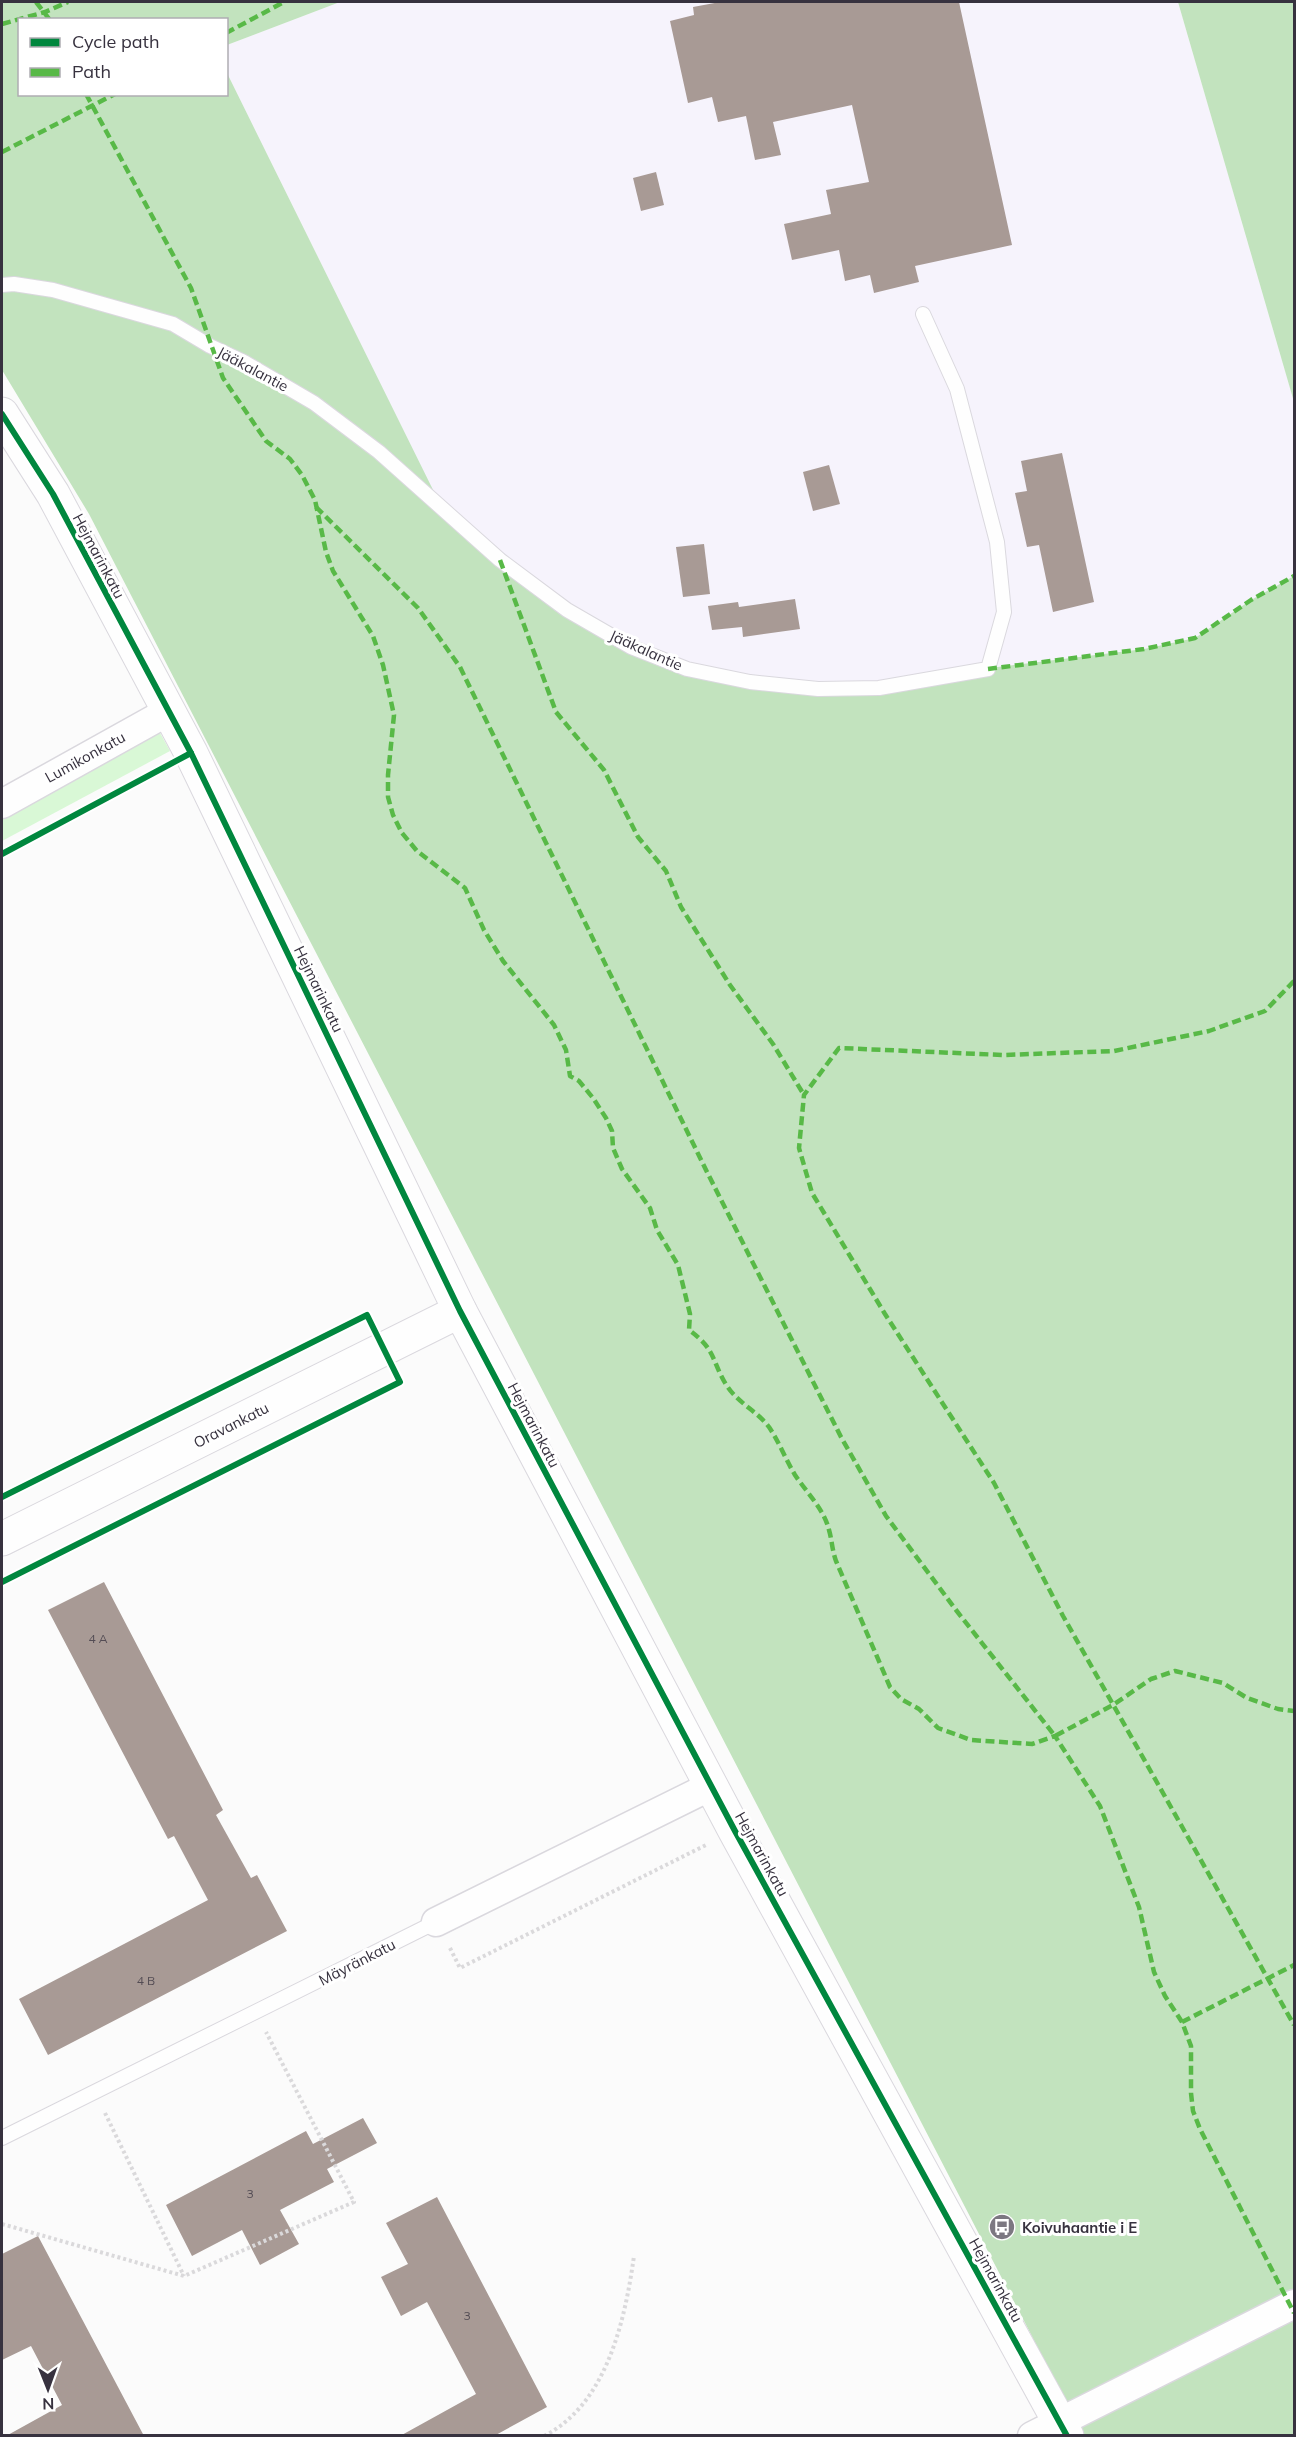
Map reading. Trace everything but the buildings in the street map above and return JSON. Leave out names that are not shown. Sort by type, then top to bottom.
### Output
[{"type":"street","name":"Hejmarinkatu","points":[[2,414],[53,494],[197,763],[460,1311],[1053,2431]]},
{"type":"street","name":"Lumikonkatu","points":[[2,804],[169,711]]},
{"type":"street","name":"Oravankatu","points":[[2,1539],[460,1311]]},
{"type":"street","name":"Mäyränkatu","points":[[436,1922],[711,1785]]},
{"type":"street","points":[[1053,2431],[1294,2304]]},
{"type":"lane","name":"Jääkalantie","points":[[2,285],[14,284],[53,290],[173,324],[210,346],[244,362],[314,403],[379,452],[500,560],[567,610],[631,646],[687,669],[750,682],[818,689],[879,688],[988,669],[1004,612],[997,542],[978,466],[957,389],[923,314]]},
{"type":"lane","name":"Mäyränkatu","points":[[2,2138],[436,1922]]},
{"type":"path","points":[[436,1922],[460,1968],[735,1831]]},
{"type":"path","points":[[2,2224],[184,2276],[354,2202],[256,2013]]},
{"type":"path","points":[[96,2093],[184,2276]]},
{"type":"path","points":[[544,2436],[584,2406],[605,2372],[629,2290],[634,2256]]},
{"type":"shaded area","points":[[340,2],[1178,2],[1294,402],[1294,576],[1251,600],[1195,638],[1101,655],[818,689],[687,669],[567,610],[442,509],[228,75],[228,45]]},
{"type":"green space","points":[[2,2],[340,2],[228,45],[228,18],[18,18],[18,96],[228,96],[228,75],[442,508],[567,610],[688,669],[818,689],[1144,649],[1195,638],[1251,600],[1294,576],[1294,2435],[1083,2435],[89,514],[2,370]]},
{"type":"green space","points":[[1178,2],[1294,2],[1294,402]]},
{"type":"green space","points":[[159,731],[170,751],[2,841],[2,818]]},
{"type":"marked path","points":[[36,2],[48,18]]},
{"type":"marked path","points":[[24,18],[68,2]]},
{"type":"marked path","points":[[228,32],[284,2]]},
{"type":"marked path","points":[[2,24],[18,20]]},
{"type":"marked path","points":[[87,96],[191,288],[223,378],[266,441],[290,459],[302,475],[315,500],[326,552],[333,571],[373,636],[383,665],[394,715],[388,797],[393,815],[402,833],[417,851],[465,888],[484,930],[503,961],[554,1025],[566,1050],[570,1076],[579,1081],[606,1118],[612,1131],[613,1148],[622,1169],[650,1208],[657,1230],[678,1265],[690,1314],[689,1330],[709,1350],[731,1392],[769,1427],[795,1475],[815,1501],[827,1522],[836,1561],[890,1687],[901,1699],[919,1709],[938,1728],[971,1740],[1032,1744],[1055,1736],[1100,1806],[1139,1907],[1154,1972],[1165,1996],[1182,2022],[1191,2046],[1193,2111],[1294,2313]]},
{"type":"marked path","points":[[2,152],[111,96]]},
{"type":"marked path","points":[[316,507],[418,608],[460,667],[707,1172],[841,1437],[886,1516],[1055,1736],[1113,1705],[1151,1679],[1175,1671],[1223,1683],[1247,1698],[1278,1709],[1294,1711]]},
{"type":"marked path","points":[[500,560],[556,712],[604,770],[638,837],[666,871],[681,907],[730,985],[773,1044],[804,1095]]},
{"type":"marked path","points":[[988,669],[1144,649],[1195,638],[1251,600],[1294,576]]},
{"type":"marked path","points":[[1294,981],[1265,1011],[1209,1031],[1114,1051],[1003,1055],[839,1048],[804,1095],[799,1148],[812,1193],[885,1314],[994,1483],[1063,1616],[1294,2025]]},
{"type":"marked path","points":[[1182,2022],[1294,1965]]},
{"type":"cycle path","points":[[2,414],[53,494],[191,753],[460,1311],[735,1831],[1067,2436]]},
{"type":"cycle path","points":[[2,854],[191,753]]},
{"type":"cycle path","points":[[2,1497],[367,1315],[400,1382],[2,1582]]},
{"type":"place","name":"Koivuhaantie i E","points":[[1002,2227]]}]
